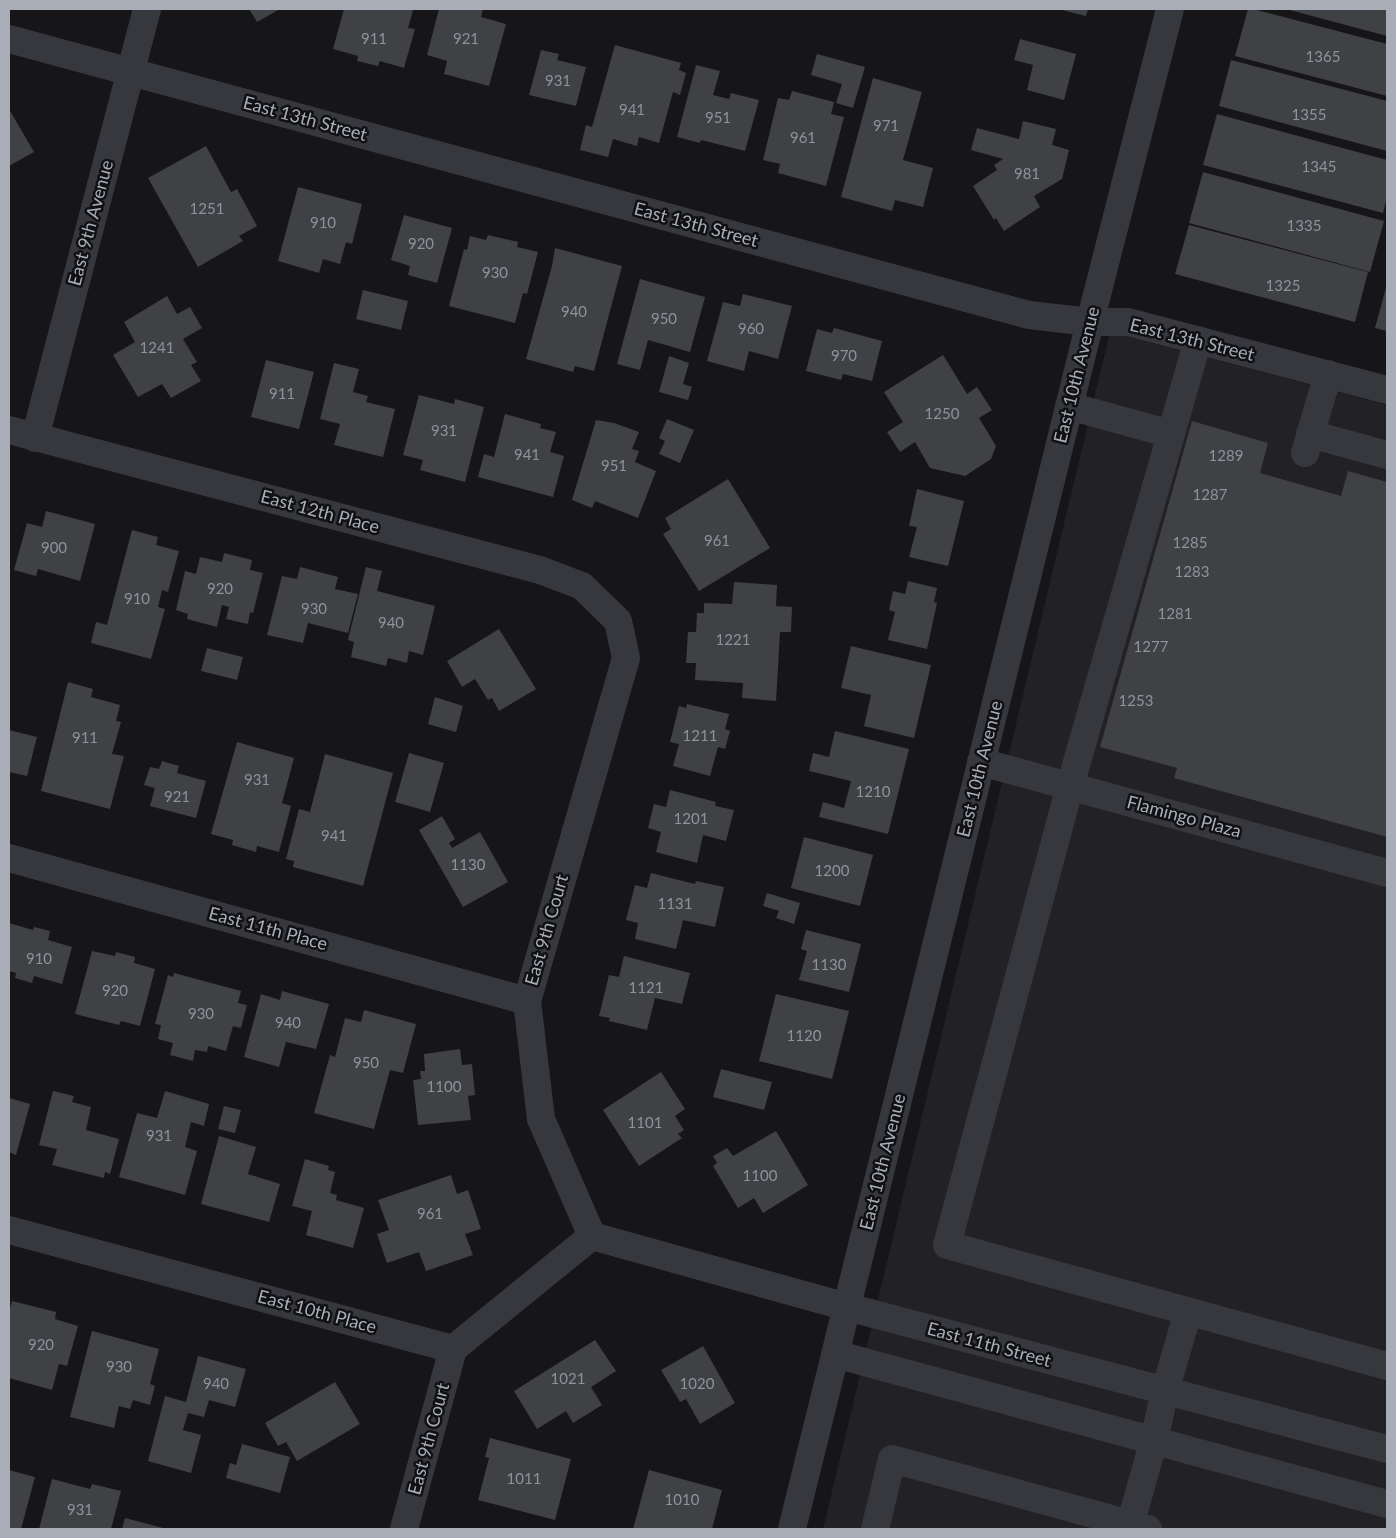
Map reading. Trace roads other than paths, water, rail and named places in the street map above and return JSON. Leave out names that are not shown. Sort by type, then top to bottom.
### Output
[{"type":"street","name":"East 9th Avenue","points":[[35,438],[147,9]]},
{"type":"street","name":"East 10th Avenue","points":[[792,1529],[1069,406],[1170,9]]},
{"type":"street","name":"East 13th Street","points":[[9,38],[1029,315],[1090,322],[1128,322],[1387,390]]},
{"type":"street","points":[[1198,340],[1070,786],[947,1244],[1387,1366]]},
{"type":"street","points":[[1328,374],[1308,444],[1387,455]]},
{"type":"street","points":[[1069,406],[1171,434]]},
{"type":"street","name":"East 12th Place","points":[[9,430],[540,570],[582,586],[618,621]]},
{"type":"street","name":"East 9th Court","points":[[592,1236],[541,1119],[527,1001],[626,658],[618,621]]},
{"type":"street","name":"Flamingo Plaza","points":[[981,762],[1387,873]]},
{"type":"street","name":"East 11th Place","points":[[9,858],[527,1001]]},
{"type":"street","name":"East 10th Place","points":[[9,1230],[453,1349]]},
{"type":"street","points":[[453,1349],[592,1236]]},
{"type":"street","name":"East 11th Street","points":[[592,1236],[847,1307],[1387,1449]]},
{"type":"street","points":[[875,1529],[892,1459],[1136,1528],[1165,1391],[1188,1312]]},
{"type":"street","name":"East 9th Court","points":[[404,1529],[453,1349]]},
{"type":"street","points":[[835,1354],[1387,1504]]}]
